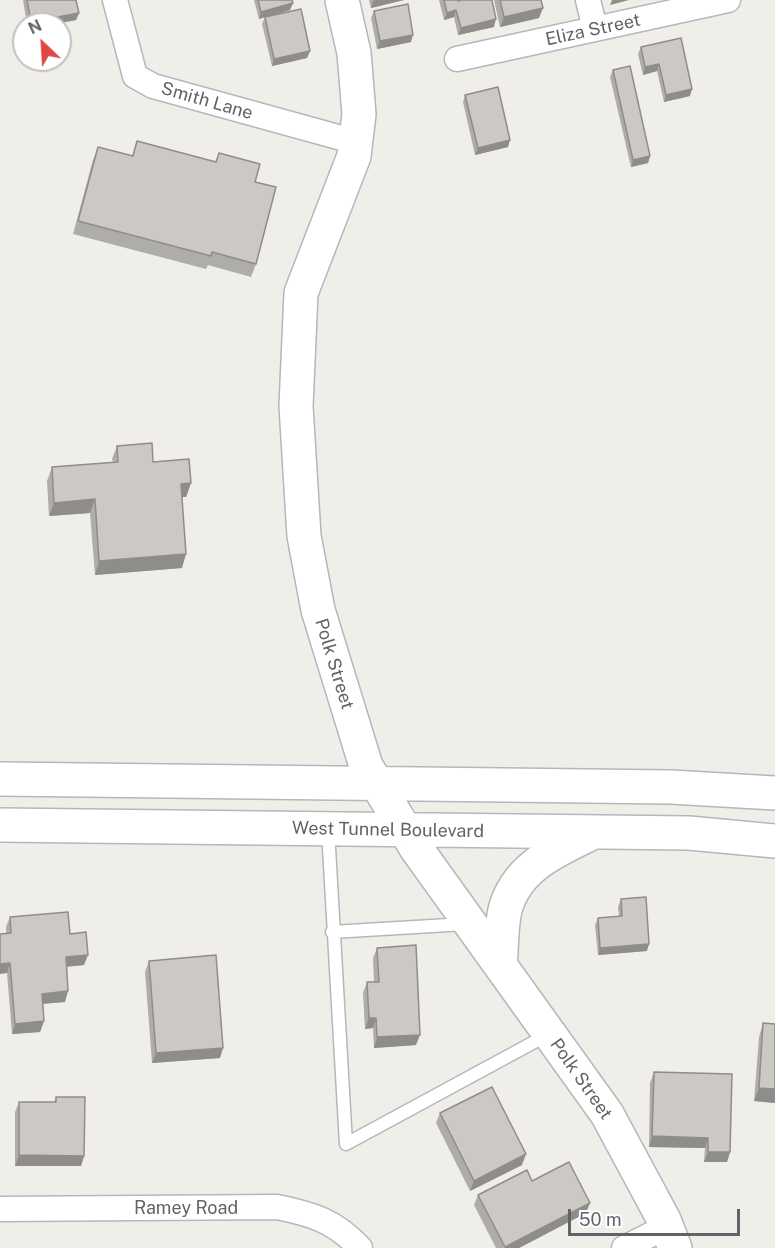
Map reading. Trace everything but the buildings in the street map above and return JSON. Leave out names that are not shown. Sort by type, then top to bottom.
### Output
[{"type":"main road","name":"Polk Street","points":[[342,0],[355,63],[359,114],[354,156],[300,293],[296,406],[304,536],[318,610],[366,766],[405,830],[607,1114],[671,1237]]},
{"type":"main road","points":[[0,779],[671,787],[775,793]]},
{"type":"main road","name":"West Tunnel Boulevard","points":[[0,825],[689,833],[775,841]]},
{"type":"main road","points":[[500,965],[505,911],[524,875],[544,856],[595,832]]},
{"type":"street","name":"Smith Lane","points":[[115,0],[135,76],[153,86],[356,142]]},
{"type":"street","points":[[588,0],[595,29]]},
{"type":"street","name":"Eliza Street","points":[[457,59],[728,0]]},
{"type":"street","name":"Ramey Road","points":[[0,1209],[277,1207],[314,1215],[347,1234],[360,1248]]},
{"type":"street","points":[[624,1248],[671,1237]]},
{"type":"lane","points":[[328,829],[332,932],[346,1144],[549,1033]]},
{"type":"lane","points":[[332,932],[471,924]]}]
